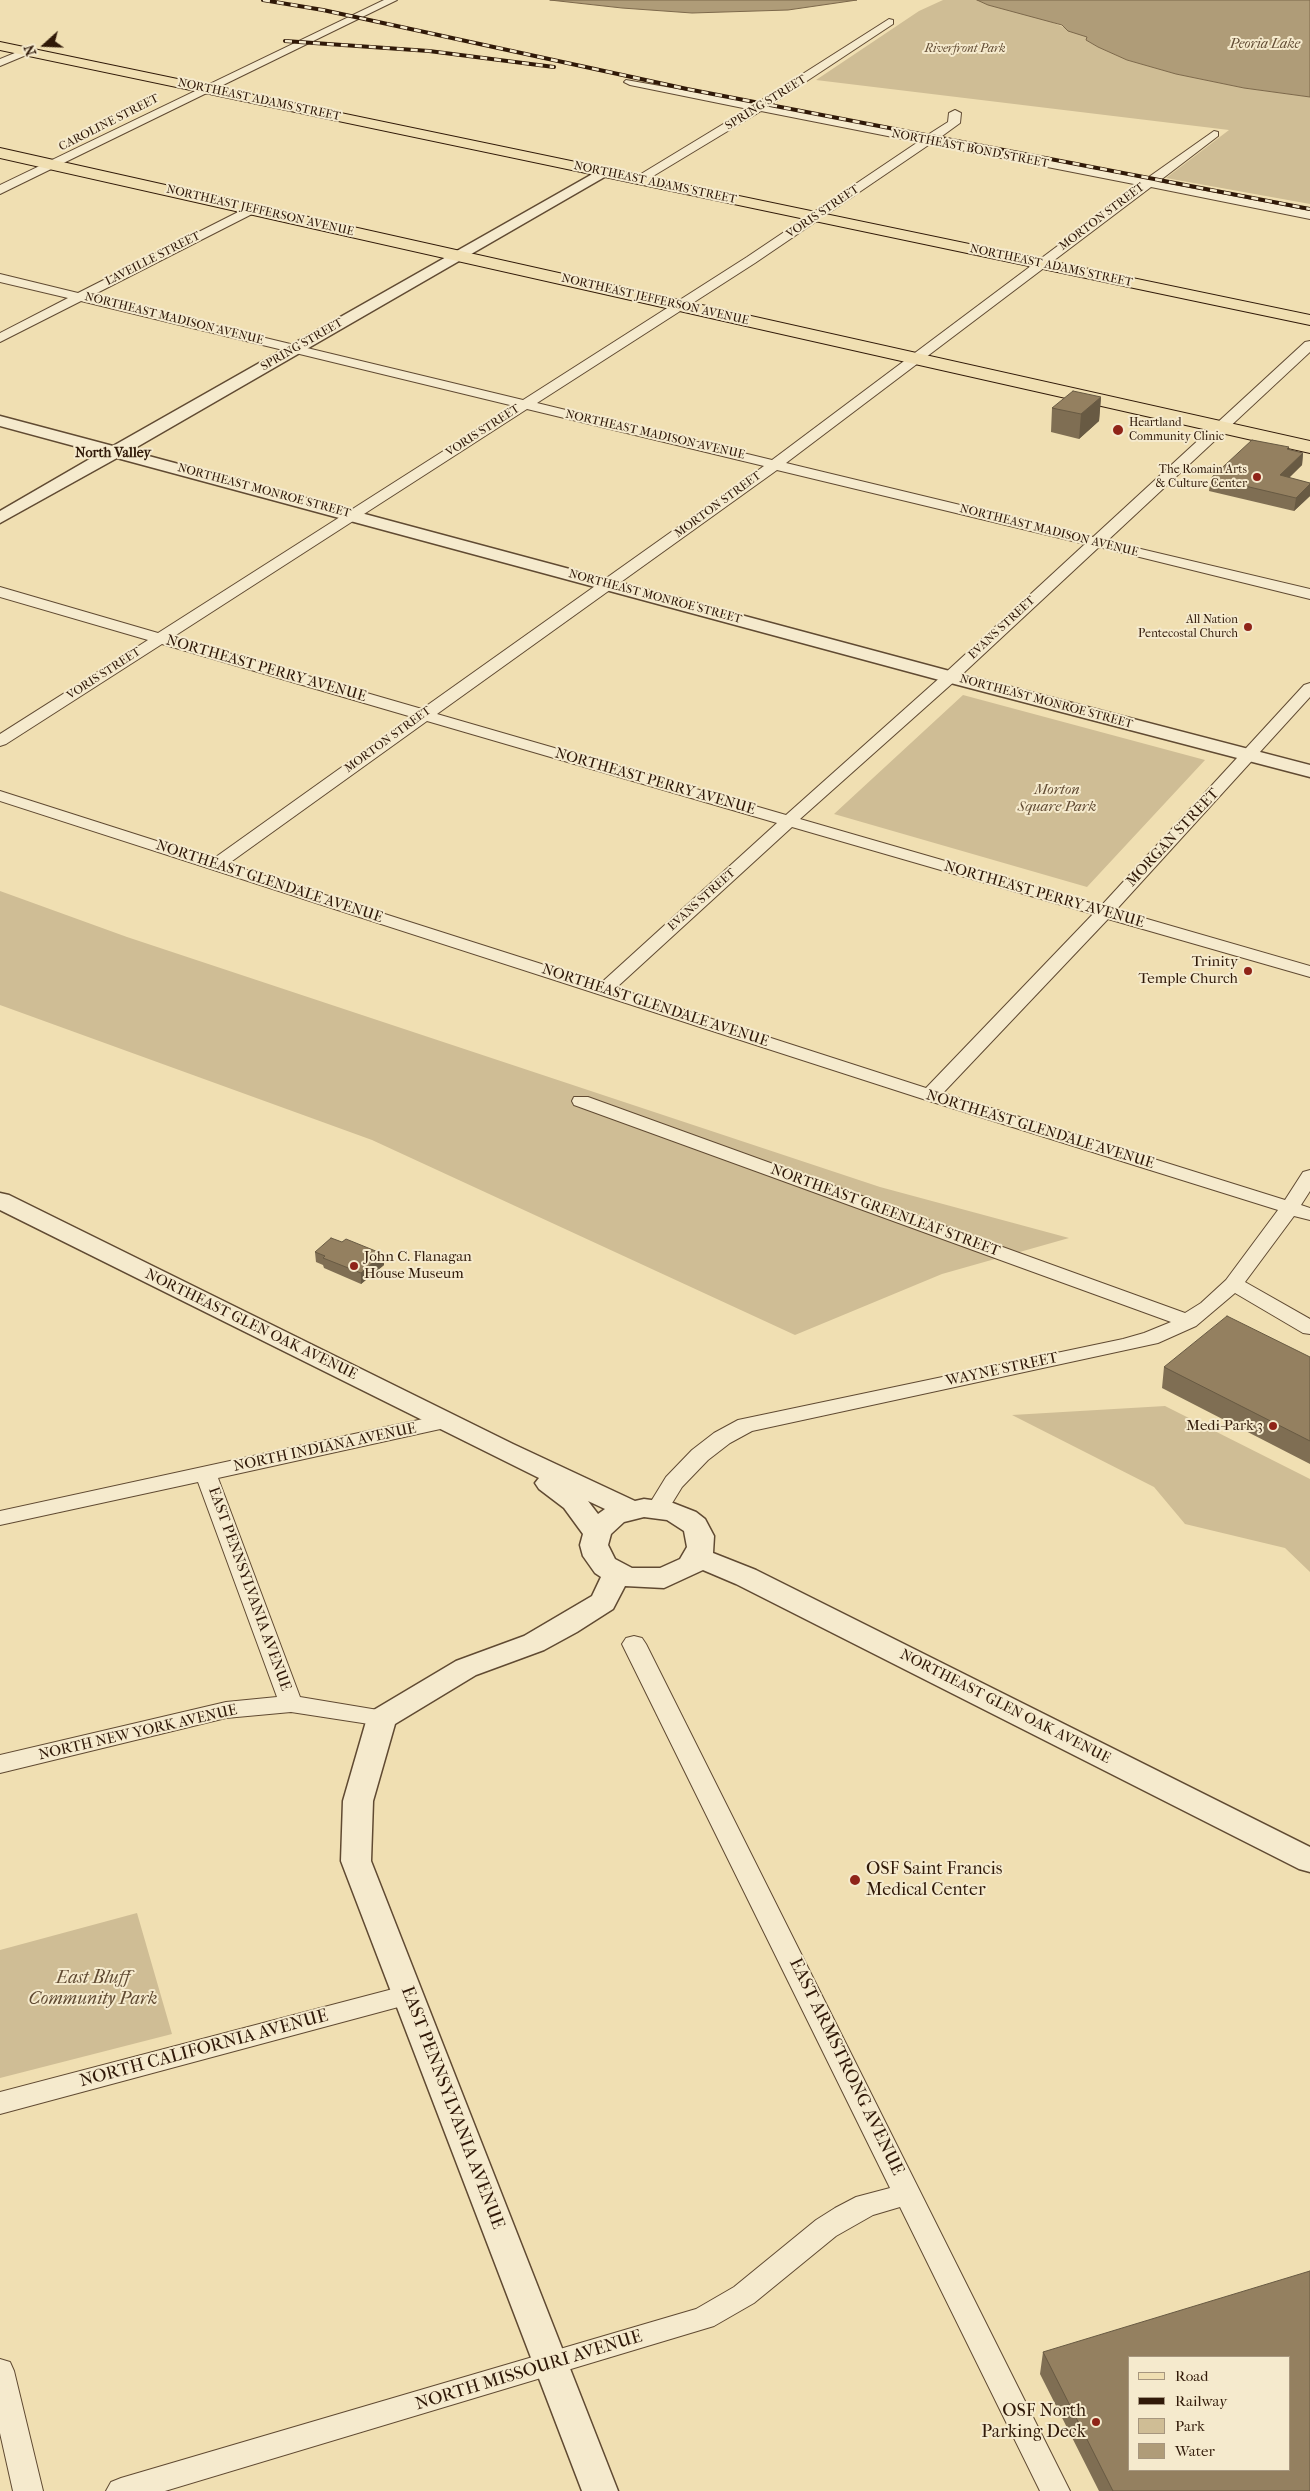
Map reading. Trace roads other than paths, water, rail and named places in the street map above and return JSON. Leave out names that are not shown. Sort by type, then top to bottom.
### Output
[{"type":"main road","name":"NORTHEAST ADAMS STREET","points":[[0,46],[1310,320]]},
{"type":"main road","name":"NORTHEAST JEFFERSON AVENUE","points":[[0,153],[1310,447]]},
{"type":"street","name":"CAROLINE STREET","points":[[0,190],[54,166],[206,89],[392,0]]},
{"type":"street","name":"SPRING STREET","points":[[640,180],[759,107],[889,22]]},
{"type":"street","points":[[0,63],[27,51]]},
{"type":"street","name":"NORTHEAST BOND STREET","points":[[630,82],[1310,215]]},
{"type":"street","name":"VORIS STREET","points":[[0,741],[159,638],[354,516],[816,216],[954,123],[955,113]]},
{"type":"street","name":"MORTON STREET","points":[[215,865],[422,715],[608,585],[776,464],[1040,263],[1214,134]]},
{"type":"street","name":"SPRING STREET","points":[[0,518],[603,172]]},
{"type":"street","name":"LAVEILLE STREET","points":[[0,338],[252,209]]},
{"type":"street","name":"NORTHEAST MADISON AVENUE","points":[[0,278],[1310,594]]},
{"type":"street","name":"EVANS STREET","points":[[604,990],[950,677],[1094,542],[1310,345]]},
{"type":"street","name":"NORTHEAST MONROE STREET","points":[[0,420],[950,677],[1310,771]]},
{"type":"street","name":"NORTHEAST PERRY AVENUE","points":[[0,592],[1310,972]]},
{"type":"street","name":"MORGAN STREET","points":[[930,1095],[1104,913],[1310,688]]},
{"type":"street","name":"NORTHEAST GLENDALE AVENUE","points":[[0,796],[930,1095],[1310,1214]]},
{"type":"street","name":"NORTHEAST GREENLEAF STREET","points":[[581,1100],[1189,1321]]},
{"type":"street","name":"WAYNE STREET","points":[[658,1508],[674,1482],[700,1455],[722,1438],[746,1425],[1138,1342],[1164,1333],[1189,1321],[1213,1303],[1233,1284],[1274,1232],[1310,1176]]},
{"type":"street","name":"NORTHEAST GLEN OAK AVENUE","points":[[0,1200],[502,1450],[630,1510]]},
{"type":"street","points":[[1233,1284],[1310,1328]]},
{"type":"street","name":"NORTH INDIANA AVENUE","points":[[0,1518],[446,1421]]},
{"type":"street","name":"NORTHEAST GLEN OAK AVENUE","points":[[502,1450],[574,1502],[597,1533]]},
{"type":"street","name":"EAST PENNSYLVANIA AVENUE","points":[[206,1474],[291,1704]]},
{"type":"street","points":[[658,1508],[680,1515],[695,1526],[700,1536],[701,1547],[698,1557],[690,1566],[664,1578],[648,1580],[618,1574],[605,1566],[597,1556],[594,1545],[597,1533],[604,1524],[615,1515],[630,1510],[658,1508]]},
{"type":"street","name":"NORTHEAST GLEN OAK AVENUE","points":[[698,1557],[746,1577],[1310,1862]]},
{"type":"street","points":[[382,1718],[466,1668],[534,1643],[567,1625],[603,1602],[618,1574]]},
{"type":"street","name":"EAST ARMSTRONG AVENUE","points":[[634,1644],[1055,2491]]},
{"type":"street","name":"NORTH NEW YORK AVENUE","points":[[0,1764],[226,1710],[291,1704],[382,1718]]},
{"type":"street","name":"EAST PENNSYLVANIA AVENUE","points":[[382,1718],[358,1801],[356,1860],[600,2491]]},
{"type":"street","name":"NORTH CALIFORNIA AVENUE","points":[[0,2103],[408,1996]]},
{"type":"street","name":"NORTH MISSOURI AVENUE","points":[[122,2491],[704,2318],[744,2295],[826,2228],[845,2216],[866,2205],[909,2194]]},
{"type":"street","points":[[0,2371],[28,2491]]},
{"type":"water","points":[[550,0],[857,0],[788,10],[692,13]]},
{"type":"water","name":"Peoria Lake","points":[[977,0],[1310,0],[1310,97],[1244,88],[1176,74],[1127,60],[1098,47],[1086,40],[1087,37],[1068,31],[1062,25],[988,5]]},
{"type":"railway","points":[[263,0],[323,10],[687,89],[1310,209]]},
{"type":"railway","points":[[285,41],[429,51],[554,67]]},
{"type":"place","name":"Heartland Community Clinic","points":[[1118,430]]},
{"type":"place","name":"The Romain Arts & Culture Center","points":[[1257,477]]},
{"type":"place","name":"All Nation Pentecostal Church","points":[[1248,627]]},
{"type":"place","name":"Trinity Temple Church","points":[[1248,971]]},
{"type":"place","name":"John C. Flanagan House Museum","points":[[354,1266]]},
{"type":"place","name":"Medi-Park 3","points":[[1273,1426]]},
{"type":"place","name":"OSF Saint Francis Medical Center","points":[[855,1880]]},
{"type":"place","name":"OSF North Parking Deck","points":[[1096,2422]]},
{"type":"district","name":"North Valley","points":[[113,454]]},
{"type":"park label","name":"Riverfront Park","points":[[965,49]]},
{"type":"park label","name":"Morton Square Park","points":[[1057,798]]},
{"type":"park label","name":"East Bluff Community Park","points":[[93,1989]]}]
